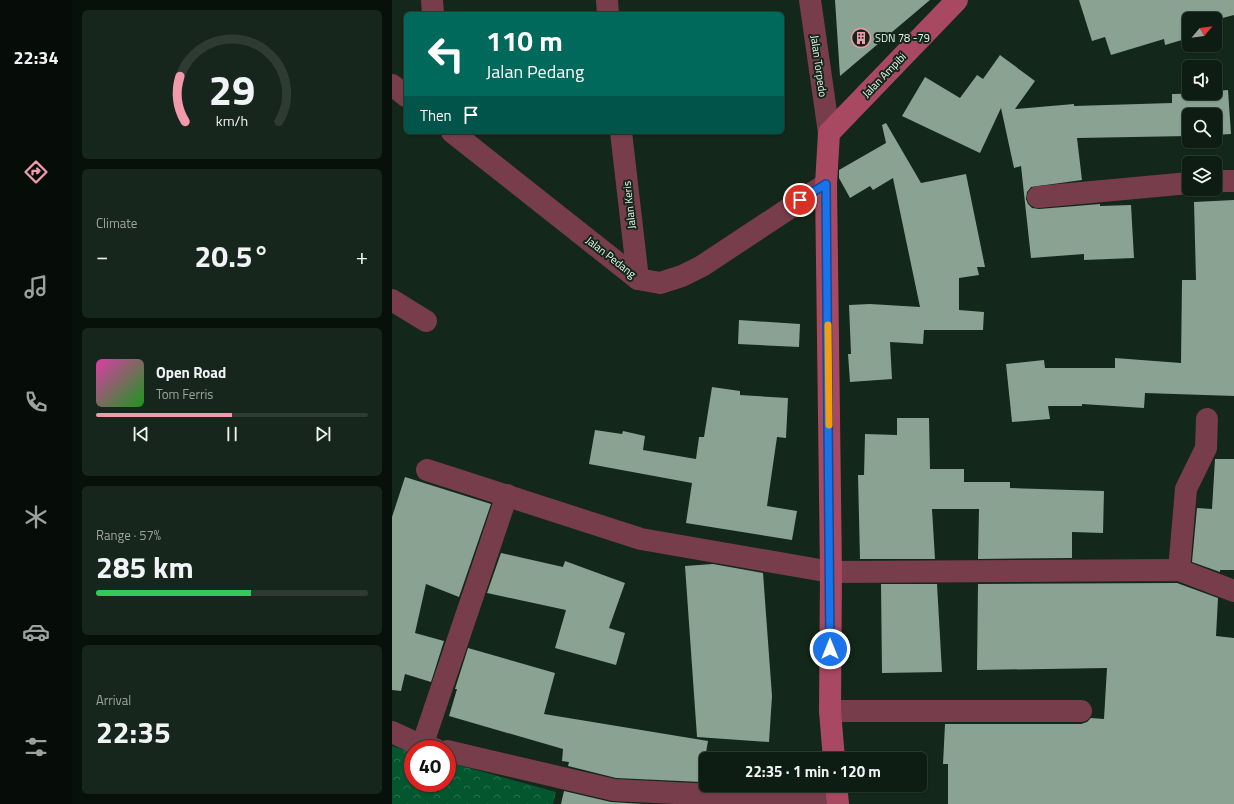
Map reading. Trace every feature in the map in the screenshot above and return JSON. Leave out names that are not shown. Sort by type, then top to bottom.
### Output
[{"type":"street","points":[[432,0],[433,12]]},
{"type":"street","points":[[607,0],[608,12]]},
{"type":"street","name":"Jalan Torpedo","points":[[810,0],[829,132]]},
{"type":"street","name":"Jalan Ampibi","points":[[829,132],[957,0]]},
{"type":"street","points":[[392,85],[404,94]]},
{"type":"street","points":[[829,132],[826,184],[831,572],[830,711],[833,752]]},
{"type":"street","name":"Jalan Pedang","points":[[455,134],[638,279],[660,283],[682,276],[702,266],[826,184]]},
{"type":"street","name":"Jalan Keris","points":[[621,134],[638,279]]},
{"type":"street","points":[[1222,181],[1234,182]]},
{"type":"street","points":[[1038,197],[1182,184]]},
{"type":"street","points":[[392,300],[426,321]]},
{"type":"street","points":[[1179,570],[1186,489],[1206,448],[1207,419]]},
{"type":"street","points":[[427,470],[641,539],[831,572],[1179,570],[1234,591]]},
{"type":"street","points":[[431,740],[507,495]]},
{"type":"street","points":[[830,711],[1081,711]]},
{"type":"street","points":[[392,732],[412,740]]},
{"type":"street","points":[[456,753],[614,790],[837,797]]},
{"type":"green space","points":[[392,746],[404,749],[404,792],[456,792],[456,764],[556,792],[553,804],[392,804]]},
{"type":"building","name":"SDN 78 -79","points":[[835,0],[930,0],[840,76]]},
{"type":"building","points":[[1079,0],[1234,0],[1234,15],[1222,18],[1222,12],[1182,12],[1182,40],[1165,45],[1164,39],[1111,55],[1105,37],[1092,41]]},
{"type":"building","points":[[1000,55],[1035,81],[1015,109],[1074,104],[1074,106],[1172,103],[1172,94],[1182,94],[1182,100],[1222,100],[1222,90],[1228,90],[1231,134],[1222,135],[1222,108],[1182,108],[1182,136],[1077,138],[1082,180],[1031,187],[1027,192],[1026,199],[1028,204],[1032,208],[1039,209],[1100,204],[1100,206],[1131,205],[1134,258],[1084,260],[1084,254],[1031,258],[1021,166],[1014,168],[1001,108],[980,153],[902,116],[925,77],[960,98],[977,75],[983,79]]},
{"type":"building","points":[[886,123],[921,183],[966,174],[985,267],[977,267],[979,275],[959,278],[959,310],[984,312],[983,330],[924,330],[923,344],[890,342],[892,379],[850,382],[848,354],[851,354],[849,305],[870,304],[920,307],[893,178],[873,190],[870,186],[850,198],[839,178],[839,170],[886,143],[882,125]]},
{"type":"building","points":[[1234,200],[1234,396],[1145,393],[1144,408],[1082,404],[1082,406],[1048,406],[1050,419],[1012,422],[1006,364],[1044,360],[1045,368],[1115,368],[1115,358],[1181,363],[1182,280],[1196,280],[1194,202]]},
{"type":"building","points":[[739,320],[800,324],[799,347],[738,344]]},
{"type":"building","points":[[712,387],[740,391],[740,395],[788,398],[786,438],[777,437],[767,506],[797,511],[792,540],[686,523],[692,483],[589,464],[595,430],[622,434],[623,431],[645,436],[643,450],[696,459],[699,437],[704,437]]},
{"type":"building","points":[[897,418],[929,418],[930,469],[964,469],[964,482],[1010,482],[1010,488],[1104,491],[1103,533],[1072,532],[1072,558],[978,559],[979,509],[932,509],[935,559],[860,559],[858,475],[864,475],[865,434],[897,435]]},
{"type":"building","points":[[1215,459],[1234,459],[1234,570],[1220,570],[1220,572],[1192,562],[1197,508],[1212,509]]},
{"type":"building","points":[[405,477],[491,504],[459,597],[426,584],[415,633],[444,641],[431,682],[405,674],[401,691],[392,690],[392,517]]},
{"type":"building","points":[[501,553],[563,567],[565,561],[625,583],[609,628],[625,633],[616,665],[555,648],[566,610],[487,593]]},
{"type":"building","points":[[713,564],[763,573],[772,696],[769,742],[697,737],[685,566]]},
{"type":"building","points":[[1177,583],[1218,598],[1216,636],[1234,638],[1234,804],[948,804],[948,764],[943,764],[945,724],[1081,724],[1087,722],[1091,718],[1104,719],[1107,668],[977,670],[978,584]]},
{"type":"building","points":[[881,584],[937,584],[942,672],[882,673]]},
{"type":"building","points":[[468,648],[555,673],[544,714],[708,741],[706,752],[699,752],[699,782],[616,778],[568,766],[569,762],[562,761],[563,749],[449,716],[457,689],[455,689]]},
{"type":"building","points":[[564,791],[611,802],[644,804],[561,804]]},
{"type":"slow traffic","points":[[828,325],[829,425]]},
{"type":"place","name":"SDN 78 -79","points":[[861,38]]},
{"type":"route","points":[[800,200],[826,184],[831,572],[830,649]]}]
